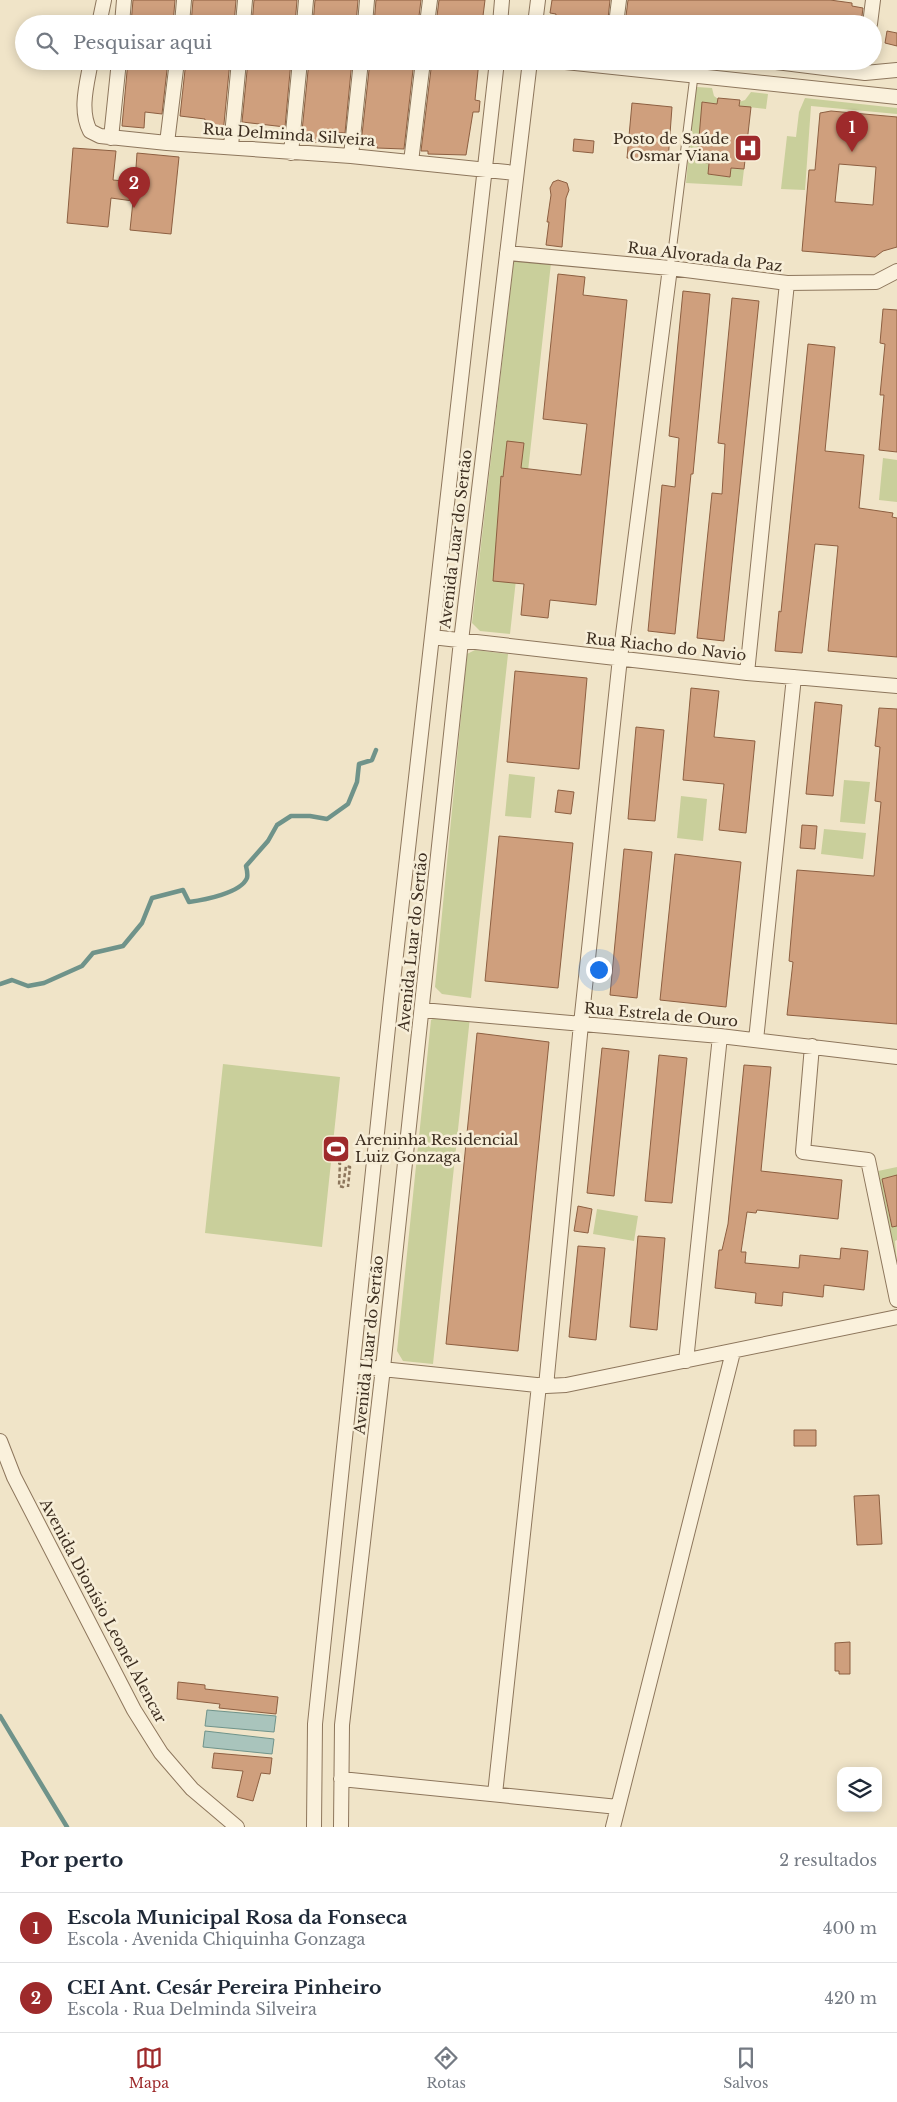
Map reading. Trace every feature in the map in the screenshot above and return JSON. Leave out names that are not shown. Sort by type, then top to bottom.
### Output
[{"type":"street","points":[[101,15],[104,0]]},
{"type":"street","points":[[123,15],[124,0]]},
{"type":"street","points":[[183,15],[184,0]]},
{"type":"street","points":[[244,15],[245,0]]},
{"type":"street","points":[[305,15],[306,0]]},
{"type":"street","points":[[366,15],[367,0]]},
{"type":"street","points":[[428,15],[430,0]]},
{"type":"street","points":[[501,15],[502,0]]},
{"type":"street","points":[[536,15],[538,0]]},
{"type":"street","points":[[617,15],[619,0]]},
{"type":"street","points":[[871,15],[873,0]]},
{"type":"street","points":[[882,69],[897,70]]},
{"type":"street","name":"Rua Delminda Silveira","points":[[90,70],[85,98],[85,115],[90,131],[94,134],[111,138],[351,156],[516,173]]},
{"type":"street","points":[[111,138],[117,70]]},
{"type":"street","points":[[167,143],[176,70]]},
{"type":"street","points":[[231,146],[239,70]]},
{"type":"street","points":[[291,153],[299,70]]},
{"type":"street","points":[[351,156],[360,70]]},
{"type":"street","points":[[411,162],[422,70]]},
{"type":"street","name":"Avenida Luar do Sertão","points":[[314,1827],[315,1724],[432,637],[486,170],[495,70]]},
{"type":"street","name":"Avenida Luar do Sertão","points":[[341,1827],[342,1725],[383,1368],[461,641],[529,70]]},
{"type":"street","points":[[639,70],[897,97]]},
{"type":"street","points":[[874,95],[897,89]]},
{"type":"street","name":"Rua Alvorada da Paz","points":[[507,253],[670,268],[787,284],[876,282],[897,271]]},
{"type":"street","points":[[495,1794],[542,1385],[620,658],[670,268]]},
{"type":"street","points":[[747,672],[787,284]]},
{"type":"street","name":"Rua Riacho do Navio","points":[[432,637],[794,677],[897,686]]},
{"type":"street","points":[[756,1040],[794,677]]},
{"type":"street","name":"Rua Estrela de Ouro","points":[[422,1010],[720,1036],[897,1057]]},
{"type":"street","points":[[686,1361],[720,1036]]},
{"type":"street","points":[[812,1046],[803,1152],[868,1160],[897,1300]]},
{"type":"street","points":[[353,1366],[542,1385],[566,1385],[897,1317]]},
{"type":"street","points":[[613,1827],[733,1352]]},
{"type":"street","name":"Avenida Dionísio Leonel Alencar","points":[[0,1440],[14,1477],[134,1710],[161,1753],[192,1789],[237,1827]]},
{"type":"street","points":[[341,1778],[618,1807]]},
{"type":"lane","points":[[670,268],[694,76]]},
{"type":"path","points":[[338,1163],[340,1163],[339,1186],[343,1187],[346,1166],[350,1167],[348,1187]]},
{"type":"green space","points":[[697,87],[712,88],[714,96],[718,99],[717,104],[703,102],[709,163],[708,174],[730,177],[731,168],[744,169],[742,186],[686,183],[694,95]]},
{"type":"green space","points":[[751,92],[768,94],[766,109],[739,106],[739,102],[745,100]]},
{"type":"green space","points":[[805,98],[897,108],[897,114],[811,106],[805,190],[781,189],[787,136],[796,137],[799,112]]},
{"type":"green space","points":[[514,259],[551,263],[510,634],[480,631],[472,623]]},
{"type":"green space","points":[[883,458],[897,460],[897,502],[879,500]]},
{"type":"green space","points":[[475,650],[508,654],[471,998],[442,994],[435,987],[467,654]]},
{"type":"green space","points":[[509,774],[535,777],[531,818],[505,816]]},
{"type":"green space","points":[[844,780],[870,782],[865,824],[840,822]]},
{"type":"green space","points":[[681,796],[707,799],[703,841],[677,838]]},
{"type":"green space","points":[[824,829],[866,833],[863,859],[821,854]]},
{"type":"green space","points":[[438,1016],[470,1017],[433,1364],[403,1361],[397,1351],[431,1020]]},
{"type":"green space","points":[[223,1064],[340,1077],[322,1247],[205,1233]]},
{"type":"green space","points":[[897,1167],[897,1175],[882,1179],[890,1219],[897,1218],[897,1240],[895,1241],[897,1264],[878,1171]]},
{"type":"green space","points":[[597,1209],[638,1216],[634,1241],[593,1234]]},
{"type":"water","points":[[207,1710],[276,1716],[274,1732],[205,1726]]},
{"type":"water","points":[[205,1731],[274,1739],[272,1754],[203,1747]]},
{"type":"building","points":[[133,0],[175,0],[174,15],[132,15]]},
{"type":"building","points":[[193,0],[236,0],[235,15],[192,15]]},
{"type":"building","points":[[254,0],[297,0],[296,15],[253,15]]},
{"type":"building","points":[[315,0],[358,0],[357,15],[314,15]]},
{"type":"building","points":[[376,0],[421,0],[419,15],[375,15]]},
{"type":"building","points":[[439,0],[485,0],[483,15],[437,15]]},
{"type":"building","points":[[552,0],[610,0],[608,15],[556,15],[550,13]]},
{"type":"building","points":[[628,0],[830,0],[852,3],[852,6],[863,8],[862,15],[626,15]]},
{"type":"building","points":[[887,31],[897,33],[897,46],[885,43]]},
{"type":"building","points":[[127,70],[167,70],[162,114],[145,112],[144,128],[122,126]]},
{"type":"building","points":[[185,70],[229,70],[223,134],[204,132],[205,119],[180,116]]},
{"type":"building","points":[[247,70],[290,70],[285,127],[242,122]]},
{"type":"building","points":[[308,70],[351,70],[345,133],[324,131],[323,143],[301,141]]},
{"type":"building","points":[[369,70],[413,70],[404,149],[377,148],[377,146],[361,144]]},
{"type":"building","points":[[431,70],[478,70],[475,100],[480,101],[479,112],[473,112],[466,155],[428,154],[428,151],[421,151]]},
{"type":"building","points":[[718,98],[740,100],[739,106],[751,107],[744,169],[731,168],[730,177],[708,174],[709,163],[697,162],[702,102],[717,104]]},
{"type":"building","points":[[632,103],[672,107],[668,161],[627,158]]},
{"type":"building","points":[[831,111],[897,117],[897,247],[883,251],[875,257],[802,251],[809,170],[815,170],[820,113]],"holes":[[[839,164],[876,167],[873,205],[835,202]]]},
{"type":"building","points":[[574,139],[594,141],[593,153],[573,151]]},
{"type":"building","points":[[73,148],[116,151],[113,180],[135,182],[137,153],[179,157],[171,234],[130,230],[133,201],[111,198],[108,227],[67,223]]},
{"type":"building","points":[[558,180],[567,183],[569,190],[566,198],[562,247],[546,245],[550,188],[553,182]]},
{"type":"building","points":[[558,274],[585,277],[583,295],[627,300],[596,605],[550,600],[548,618],[521,615],[524,584],[493,581],[501,476],[503,477],[507,441],[524,443],[521,468],[581,475],[587,424],[543,419]]},
{"type":"building","points":[[683,291],[710,294],[693,474],[691,474],[675,634],[648,631],[662,485],[675,487],[679,438],[669,436]]},
{"type":"building","points":[[732,298],[759,301],[724,641],[697,638],[712,493],[722,494],[725,444],[718,443]]},
{"type":"building","points":[[883,309],[897,310],[897,452],[879,450],[884,395],[880,395],[885,344],[880,343]]},
{"type":"building","points":[[808,344],[835,347],[825,451],[864,455],[859,508],[893,513],[892,517],[897,518],[897,657],[828,651],[838,546],[815,544],[802,653],[775,651],[779,611],[781,612]]},
{"type":"building","points":[[515,671],[587,678],[579,769],[507,762]]},
{"type":"building","points":[[691,688],[719,691],[714,737],[755,741],[746,833],[719,830],[724,784],[683,780]]},
{"type":"building","points":[[815,702],[842,705],[833,796],[806,794]]},
{"type":"building","points":[[879,708],[897,709],[897,1024],[787,1015],[793,962],[789,961],[797,870],[874,876],[881,802],[875,801],[880,747],[875,746]]},
{"type":"building","points":[[636,727],[664,730],[655,821],[628,819]]},
{"type":"building","points":[[558,790],[574,792],[571,814],[555,812]]},
{"type":"building","points":[[802,825],[817,826],[815,849],[800,848]]},
{"type":"building","points":[[499,836],[573,843],[558,988],[485,981]]},
{"type":"building","points":[[624,849],[652,852],[637,998],[610,995]]},
{"type":"building","points":[[675,854],[741,862],[726,1007],[660,1000]]},
{"type":"building","points":[[477,1033],[549,1042],[518,1351],[446,1344]]},
{"type":"building","points":[[602,1048],[629,1051],[614,1196],[587,1193]]},
{"type":"building","points":[[659,1055],[687,1058],[672,1203],[645,1201]]},
{"type":"building","points":[[744,1065],[771,1067],[761,1171],[842,1180],[838,1219],[757,1210],[756,1213],[747,1212],[741,1252],[746,1252],[745,1263],[799,1268],[800,1255],[840,1259],[841,1248],[868,1251],[864,1290],[824,1285],[823,1297],[783,1292],[782,1306],[755,1303],[756,1293],[715,1288],[719,1250],[722,1250],[728,1224]]},
{"type":"building","points":[[897,1175],[897,1226],[892,1227],[882,1179]]},
{"type":"building","points":[[578,1206],[592,1209],[588,1233],[574,1231]]},
{"type":"building","points":[[638,1236],[665,1238],[657,1330],[630,1327]]},
{"type":"building","points":[[578,1246],[605,1248],[596,1340],[569,1337]]},
{"type":"building","points":[[794,1430],[816,1430],[816,1446],[794,1446]]},
{"type":"building","points":[[879,1495],[882,1544],[857,1545],[854,1496]]},
{"type":"building","points":[[850,1642],[850,1674],[839,1674],[839,1671],[835,1671],[835,1643]]},
{"type":"building","points":[[178,1682],[205,1685],[205,1689],[278,1697],[276,1714],[219,1708],[220,1704],[177,1699]]},
{"type":"building","points":[[214,1753],[272,1758],[270,1774],[261,1773],[253,1801],[237,1797],[243,1771],[212,1768]]},
{"type":"waterway","points":[[0,984],[12,980],[28,986],[44,983],[82,966],[93,953],[123,946],[142,923],[152,898],[183,890],[189,902],[204,900],[238,888],[247,878],[246,866],[268,841],[277,825],[291,816],[310,816],[327,819],[348,804],[357,782],[359,764],[372,760],[376,750]]},
{"type":"waterway","points":[[0,1716],[67,1827]]},
{"type":"place","name":"Posto de Saúde Osmar Viana","points":[[748,148]]},
{"type":"place","name":"Escola Municipal Rosa da Fonseca","points":[[852,152]]},
{"type":"place","name":"CEI Ant. Cesár Pereira Pinheiro","points":[[134,208]]},
{"type":"place","name":"Areninha Residencial Luiz Gonzaga","points":[[336,1149]]}]
